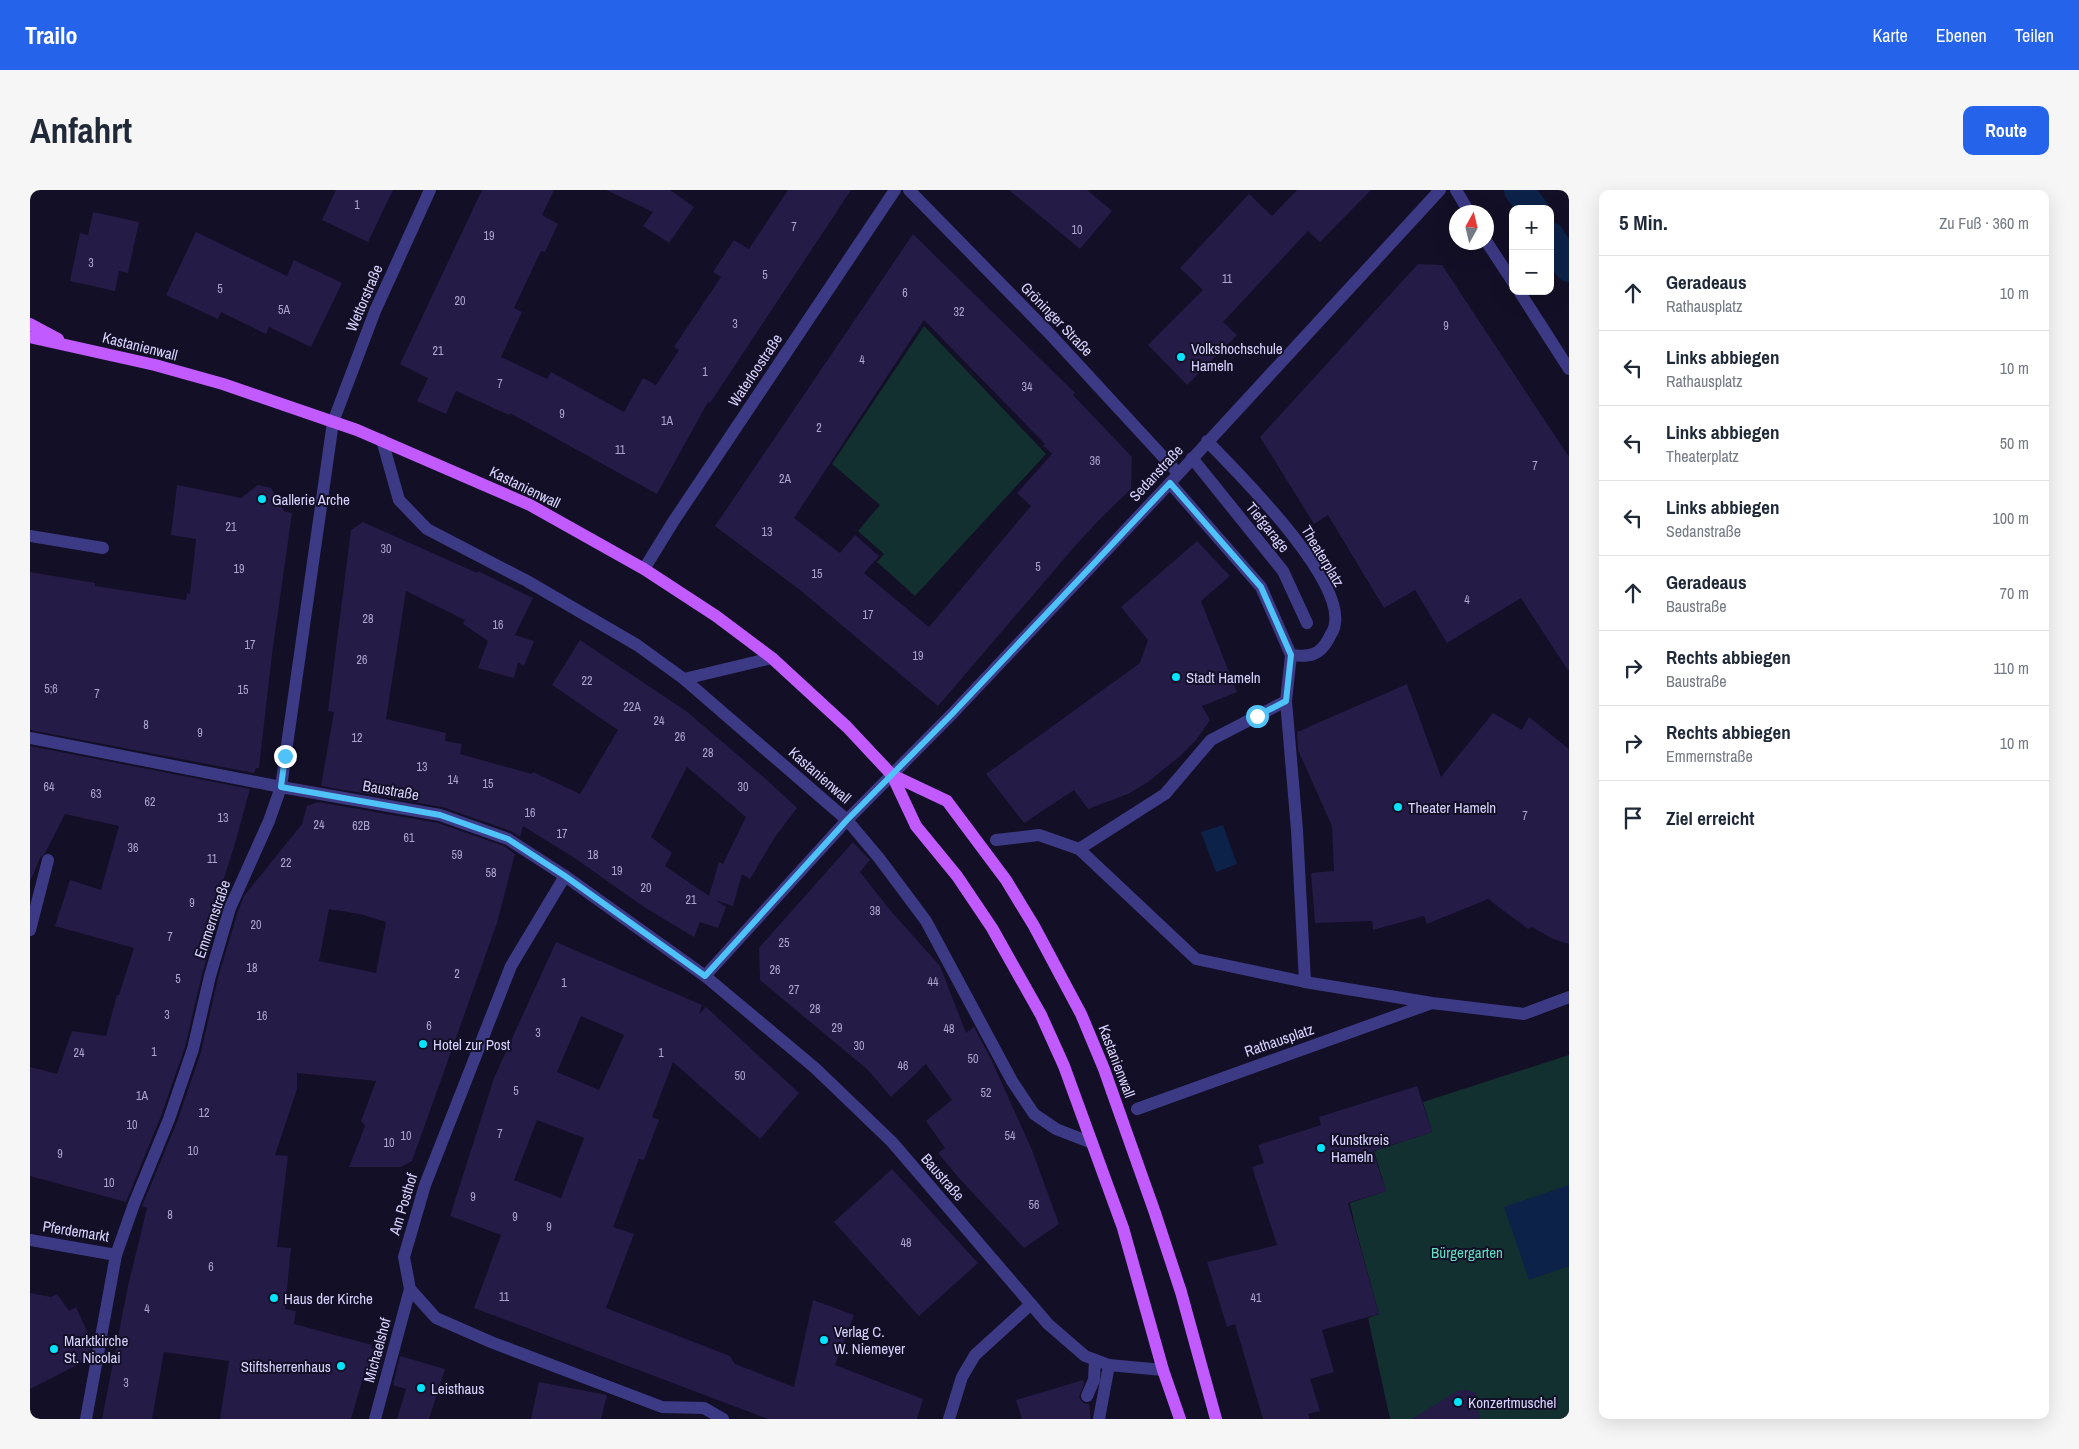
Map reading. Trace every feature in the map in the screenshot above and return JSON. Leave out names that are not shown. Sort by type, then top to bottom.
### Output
[{"type":"main road","points":[[30,324],[68,345]]},
{"type":"main road","name":"Kastanienwall","points":[[30,337],[155,365],[223,384],[382,440],[530,505],[644,569],[716,616],[772,658],[847,727],[892,775],[916,826],[957,876],[987,921],[1041,1015],[1064,1066],[1123,1228],[1163,1370],[1180,1419]]},
{"type":"main road","name":"Kastanienwall","points":[[892,775],[947,801],[1006,880],[1034,926],[1081,1014],[1104,1069],[1155,1213],[1181,1292],[1216,1419]]},
{"type":"street","name":"Wettorstraße","points":[[333,422],[374,311],[430,190]]},
{"type":"street","name":"Waterloostraße","points":[[644,569],[673,522],[895,190]]},
{"type":"street","name":"Gröninger Straße","points":[[909,190],[1050,333],[1178,473]]},
{"type":"street","name":"Sedanstraße","points":[[892,775],[1170,483],[1440,190]]},
{"type":"street","points":[[1456,190],[1465,205]]},
{"type":"street","points":[[1492,250],[1509,276]]},
{"type":"street","points":[[1522,295],[1569,369]]},
{"type":"street","name":"Emmernstraße","points":[[86,1419],[116,1255],[134,1204],[169,1119],[193,1049],[210,976],[230,908],[269,820],[281,787],[333,422]]},
{"type":"street","name":"Kastanienwall","points":[[382,440],[398,500],[427,529],[527,581],[629,640],[684,679],[847,820],[879,858],[926,921],[1012,1081],[1034,1114],[1056,1130],[1092,1143]]},
{"type":"street","name":"Theaterplatz","points":[[1207,441],[1265,501],[1303,548],[1324,584],[1334,608],[1334,627],[1324,648],[1306,657],[1291,655]]},
{"type":"street","name":"Tiefgarage","points":[[1192,458],[1283,571],[1307,623]]},
{"type":"street","points":[[1170,483],[1261,587],[1291,655],[1286,701],[1297,830],[1304,982]]},
{"type":"street","points":[[30,536],[102,548]]},
{"type":"street","points":[[684,679],[772,658]]},
{"type":"street","points":[[1079,849],[1165,794],[1211,740],[1286,701]]},
{"type":"street","name":"Baustraße","points":[[30,738],[281,787],[440,815],[508,839],[565,876],[705,976],[815,1068],[892,1142],[1048,1324],[1084,1356],[1109,1365],[1163,1370]]},
{"type":"street","points":[[705,976],[847,820],[892,775]]},
{"type":"street","name":"Rathausplatz","points":[[996,840],[1039,835],[1079,849],[1196,959],[1304,982],[1432,1003],[1524,1014],[1569,997]]},
{"type":"street","points":[[30,930],[48,860]]},
{"type":"street","name":"Am Posthof","points":[[410,1289],[404,1257],[425,1185],[511,966],[565,876]]},
{"type":"street","name":"Rathausplatz","points":[[1137,1109],[1432,1003]]},
{"type":"street","name":"Pferdemarkt","points":[[30,1240],[116,1255]]},
{"type":"street","points":[[410,1289],[436,1318],[491,1342],[662,1413],[704,1408],[723,1419]]},
{"type":"street","name":"Michaelshof","points":[[375,1419],[410,1289]]},
{"type":"street","points":[[949,1419],[962,1377],[974,1355],[1031,1304]]},
{"type":"street","points":[[1087,1396],[1094,1380],[1095,1360]]},
{"type":"street","points":[[1099,1419],[1109,1365]]},
{"type":"green space","points":[[924,326],[1046,454],[915,596],[877,562],[884,554],[858,531],[880,505],[832,464]]},
{"type":"green space","name":"Bürgergarten","points":[[1569,1055],[1569,1419],[1390,1419],[1368,1318],[1379,1314],[1350,1203],[1386,1191],[1374,1151],[1432,1132],[1423,1102]]},
{"type":"water","points":[[1223,825],[1237,864],[1216,872],[1201,832]]},
{"type":"water","points":[[1569,1185],[1569,1266],[1529,1280],[1504,1207]]},
{"type":"building","points":[[336,190],[393,190],[368,242],[322,220]]},
{"type":"building","points":[[482,190],[554,190],[542,215],[558,224],[545,252],[541,251],[514,308],[522,312],[501,357],[547,379],[551,372],[624,412],[643,378],[656,385],[679,350],[674,347],[721,277],[713,272],[734,240],[749,249],[788,190],[851,190],[710,403],[708,402],[657,494],[510,413],[509,415],[456,391],[446,414],[417,401],[428,378],[400,364]]},
{"type":"building","points":[[606,190],[670,190],[694,207],[669,243],[643,226],[653,212]]},
{"type":"building","points":[[1009,190],[1087,190],[1112,211],[1080,249]]},
{"type":"building","points":[[1297,190],[1371,190],[1320,242],[1308,231],[1223,322],[1237,335],[1187,385],[1148,345],[1203,290],[1180,268],[1249,194],[1272,216]]},
{"type":"building","points":[[93,212],[139,222],[128,273],[119,271],[115,291],[70,281],[80,233],[88,235]]},
{"type":"building","points":[[196,232],[287,276],[294,260],[342,283],[311,347],[269,327],[266,334],[221,312],[218,319],[166,295]]},
{"type":"building","points":[[913,234],[1075,393],[1073,395],[1132,457],[1131,489],[1075,546],[938,706],[800,590],[715,526]],"holes":[[[924,320],[1045,444],[1043,445],[1052,454],[1017,493],[1031,506],[929,627],[864,573],[879,556],[855,535],[840,553],[794,518]]]},
{"type":"building","points":[[1418,264],[1442,265],[1569,457],[1569,672],[1521,598],[1447,643],[1415,590],[1384,608],[1328,515],[1314,524],[1260,437]]},
{"type":"building","points":[[177,485],[241,498],[258,485],[271,488],[284,511],[292,513],[272,654],[259,768],[256,768],[254,773],[30,730],[30,572],[95,583],[95,586],[186,600],[187,593],[190,594],[196,539],[171,535]]},
{"type":"building","points":[[363,522],[477,573],[478,571],[533,598],[515,635],[534,641],[524,666],[518,662],[514,678],[478,668],[488,641],[463,624],[465,620],[406,591],[386,719],[446,733],[445,741],[462,744],[460,754],[532,774],[533,772],[580,794],[618,730],[552,685],[580,640],[686,711],[797,808],[775,837],[750,879],[742,874],[733,906],[715,900],[726,907],[718,928],[700,922],[694,937],[644,907],[573,857],[523,826],[520,837],[511,831],[442,807],[321,786],[334,712],[328,711],[351,530]],"holes":[[[687,767],[746,817],[723,864],[719,862],[709,896],[665,866],[672,853],[651,837]]]},
{"type":"building","name":"Stadt Hameln","points":[[1197,541],[1230,576],[1201,601],[1237,692],[1202,706],[1210,720],[1196,740],[1180,756],[1148,782],[1128,794],[1088,809],[1074,790],[1024,823],[986,774],[1140,663],[1148,640],[1121,607]]},
{"type":"building","name":"Theater Hameln","points":[[1407,684],[1441,777],[1493,713],[1522,730],[1529,717],[1569,749],[1569,944],[1553,939],[1532,927],[1528,929],[1488,899],[1427,924],[1424,916],[1373,930],[1372,921],[1315,923],[1311,873],[1334,871],[1332,826],[1298,750],[1297,732]]},
{"type":"building","points":[[30,746],[250,789],[234,847],[201,950],[214,934],[202,974],[185,1047],[161,1116],[126,1202],[30,1176],[30,1067],[57,1074],[72,1031],[106,1036],[117,995],[119,995],[134,948],[55,926],[70,880],[101,890],[119,826],[65,814],[45,853],[40,858],[30,882]]},
{"type":"building","points":[[318,802],[438,823],[504,846],[515,854],[497,923],[412,1161],[401,1167],[349,1167],[365,1126],[361,1121],[376,1081],[297,1073],[297,1089],[275,1155],[288,1156],[277,1247],[291,1248],[285,1309],[296,1311],[294,1324],[372,1345],[371,1348],[385,1351],[377,1379],[364,1374],[351,1419],[220,1419],[229,1361],[164,1352],[152,1419],[102,1419],[128,1286],[147,1208],[142,1206],[177,1122],[201,1052],[218,978],[238,911],[244,896],[302,824],[307,806]],"holes":[[[329,909],[360,914],[386,922],[376,973],[319,961]]]},
{"type":"building","points":[[853,842],[870,860],[860,872],[890,910],[940,966],[966,1033],[974,1027],[991,1059],[1032,1150],[1059,1224],[1024,1248],[938,1153],[945,1148],[926,1121],[952,1100],[926,1064],[891,1097],[868,1070],[760,980],[759,948]]},
{"type":"building","points":[[556,942],[702,1005],[699,1014],[706,1007],[799,1093],[760,1139],[673,1062],[652,1117],[659,1120],[644,1160],[639,1159],[613,1227],[634,1234],[606,1308],[730,1356],[735,1364],[794,1387],[813,1300],[854,1315],[835,1365],[923,1399],[917,1419],[768,1419],[474,1308],[501,1235],[450,1216],[494,1078]],"holes":[[[581,1016],[624,1035],[599,1090],[557,1072]],[[537,1120],[584,1138],[561,1198],[514,1180]]]},
{"type":"building","points":[[1417,1086],[1432,1132],[1373,1151],[1386,1191],[1348,1203],[1379,1314],[1322,1330],[1334,1372],[1310,1379],[1320,1411],[1308,1414],[1310,1419],[1263,1419],[1235,1324],[1227,1327],[1207,1262],[1277,1245],[1252,1167],[1264,1163],[1258,1145],[1321,1125],[1319,1117]]},
{"type":"building","points":[[892,1169],[978,1263],[919,1316],[834,1222]]},
{"type":"building","name":"Marktkirche St. Nicolai","points":[[30,1293],[51,1297],[57,1294],[69,1311],[76,1307],[92,1342],[88,1364],[83,1362],[30,1389]]},
{"type":"building","name":"Leisthaus","points":[[400,1356],[445,1369],[429,1419],[397,1419],[406,1389],[393,1385]]},
{"type":"building","points":[[1083,1380],[1084,1384],[1079,1397],[1083,1403],[1089,1404],[1091,1419],[1022,1419],[1016,1400]]},
{"type":"building","points":[[539,1382],[607,1395],[601,1419],[531,1419]]},
{"type":"building","name":"Konzertmuschel","points":[[1457,1391],[1475,1392],[1480,1419],[1412,1419]]},
{"type":"waterway","points":[[1519,190],[1530,205]]},
{"type":"waterway","points":[[1554,243],[1569,267]]},
{"type":"place","name":"Volkshochschule Hameln","points":[[1181,357]]},
{"type":"place","name":"Gallerie Arche","points":[[262,499]]},
{"type":"place","name":"Stadt Hameln","points":[[1176,677]]},
{"type":"place","name":"Theater Hameln","points":[[1398,807]]},
{"type":"place","name":"Hotel zur Post","points":[[423,1044]]},
{"type":"place","name":"Kunstkreis Hameln","points":[[1321,1148]]},
{"type":"place","name":"Haus der Kirche","points":[[274,1298]]},
{"type":"place","name":"Verlag C. W. Niemeyer","points":[[824,1340]]},
{"type":"place","name":"Marktkirche St. Nicolai","points":[[54,1349]]},
{"type":"place","name":"Stiftsherrenhaus","points":[[341,1366]]},
{"type":"place","name":"Leisthaus","points":[[421,1388]]},
{"type":"place","name":"Konzertmuschel","points":[[1458,1402]]},
{"type":"route","points":[[285,756],[281,787],[440,815],[508,839],[565,876],[705,976],[847,820],[952,714],[1170,483],[1261,587],[1291,655],[1286,701],[1257,716]]}]
